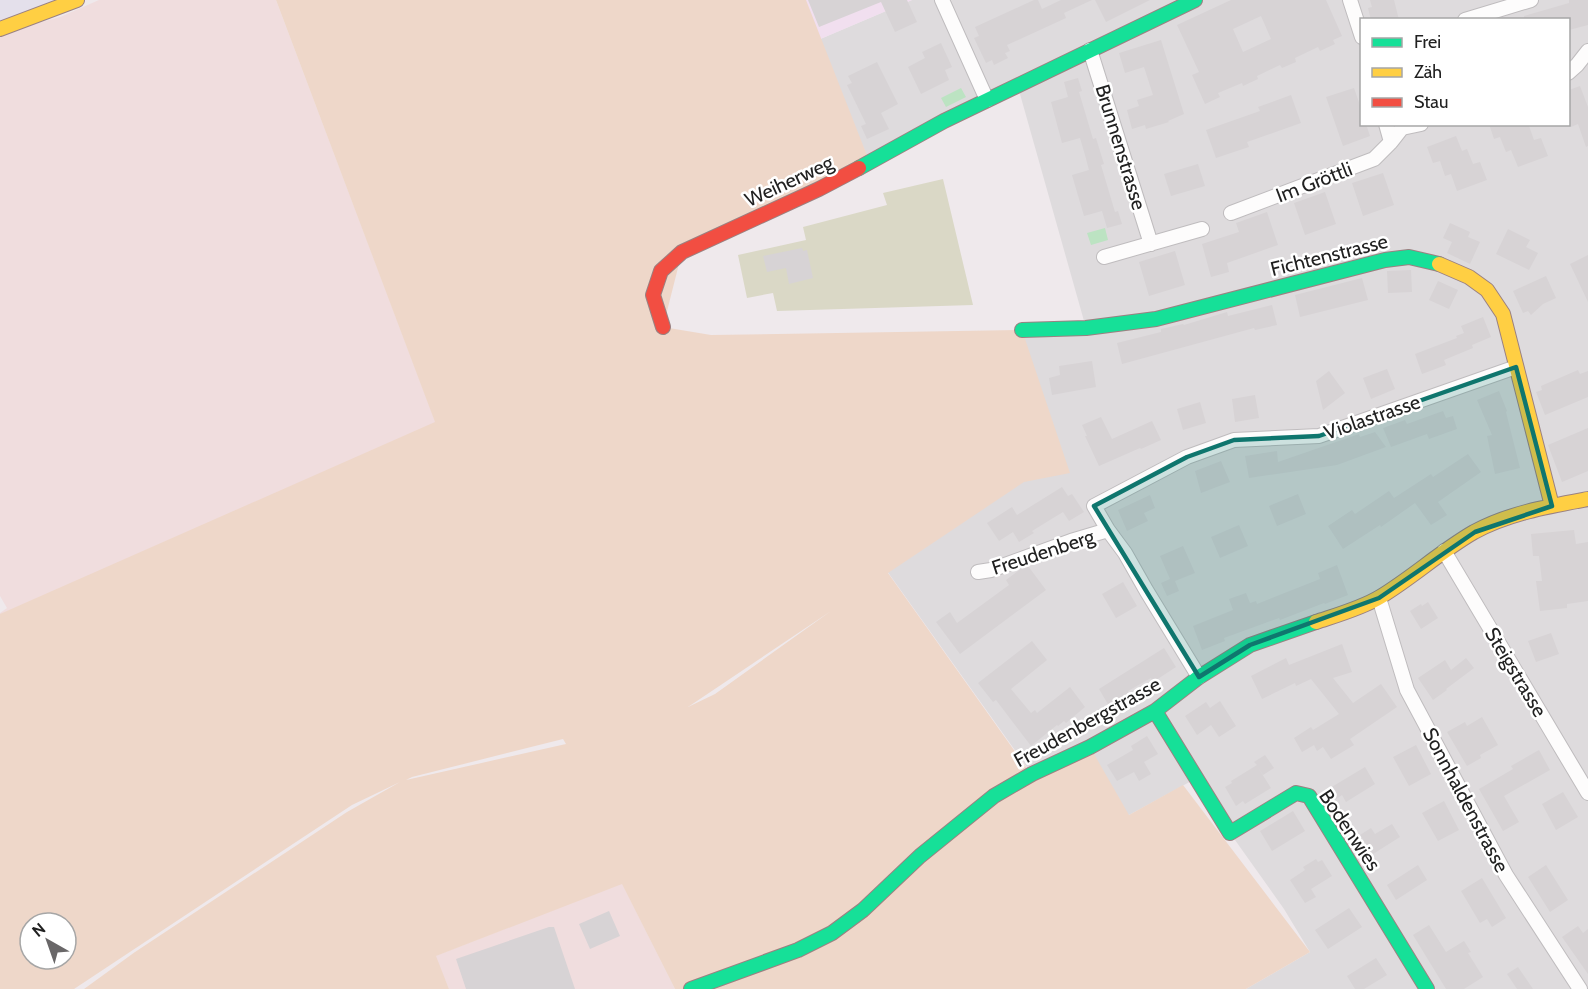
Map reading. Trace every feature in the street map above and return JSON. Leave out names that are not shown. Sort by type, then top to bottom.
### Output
[{"type":"street","points":[[0,29],[77,0]]},
{"type":"street","points":[[942,0],[987,100]]},
{"type":"street","name":"Weiherweg","points":[[663,327],[653,296],[661,271],[682,252],[870,164],[944,121],[1195,0]]},
{"type":"street","points":[[1350,0],[1360,31]]},
{"type":"street","points":[[1472,18],[1531,0]]},
{"type":"street","name":"Brunnenstrasse","points":[[1090,50],[1151,244]]},
{"type":"street","points":[[1570,73],[1588,51]]},
{"type":"street","points":[[1387,126],[1391,142]]},
{"type":"street","name":"Im Gröttli","points":[[1231,213],[1374,159],[1402,128],[1412,126]]},
{"type":"street","points":[[1104,257],[1202,229]]},
{"type":"street","name":"Fichtenstrasse","points":[[1022,330],[1086,328],[1156,319],[1385,260],[1409,257],[1436,263],[1469,277],[1487,290],[1503,314],[1552,506]]},
{"type":"street","name":"Violastrasse","points":[[1108,530],[1094,506],[1187,458],[1234,440],[1319,436],[1516,367]]},
{"type":"street","name":"Freudenbergstrasse","points":[[691,989],[798,950],[832,933],[863,910],[921,856],[994,796],[1155,711],[1199,677],[1250,645],[1379,598],[1444,551],[1496,522],[1552,506],[1588,499]]},
{"type":"street","points":[[1108,530],[1125,553],[1199,677]]},
{"type":"street","name":"Freudenberg","points":[[978,573],[1108,530]]},
{"type":"street","name":"Steigstrasse","points":[[1444,551],[1588,793]]},
{"type":"street","name":"Sonnhaldenstrasse","points":[[1379,598],[1407,690],[1506,874],[1580,989]]},
{"type":"street","name":"Bodenwies","points":[[1155,711],[1230,834],[1296,793],[1309,796],[1426,989]]},
{"type":"highlighted area","points":[[1516,367],[1552,506],[1475,532],[1379,598],[1250,645],[1199,677],[1094,506],[1187,457],[1234,440],[1319,436]]},
{"type":"shaded area","points":[[0,0],[77,0],[0,29]]},
{"type":"shaded area","points":[[99,0],[276,0],[437,426],[0,812],[0,613],[7,608],[0,596],[0,33],[60,17]]},
{"type":"shaded area","points":[[276,0],[806,0],[870,163],[682,252],[663,327],[711,335],[1022,330],[1070,473],[1024,482],[888,573],[1031,774],[1090,747],[1129,815],[1183,785],[1310,952],[1246,989],[675,989],[622,884],[436,956],[449,989],[84,989],[135,952],[347,812],[400,782],[352,805],[74,989],[0,989],[0,614],[435,422]],"holes":[[[831,611],[715,694],[688,707]],[[563,739],[566,744],[406,780],[412,777]]]},
{"type":"shaded area","points":[[803,0],[912,0],[818,40]]},
{"type":"shaded area","points":[[912,0],[942,0],[944,4],[952,0],[1588,0],[1588,989],[1246,989],[1310,952],[1284,909],[1195,779],[1129,815],[1032,774],[887,571],[1022,330],[1086,328],[1018,87],[870,163],[818,40]]},
{"type":"shaded area","points":[[961,88],[966,97],[946,107],[941,98]]},
{"type":"shaded area","points":[[943,179],[973,305],[777,311],[773,293],[747,298],[738,255],[806,240],[803,227],[887,205],[883,193]]},
{"type":"shaded area","points":[[1105,228],[1108,240],[1091,245],[1087,233]]},
{"type":"shaded area","points":[[622,883],[675,989],[449,989],[435,956]]},
{"type":"building","points":[[808,0],[907,0],[917,22],[895,32],[881,2],[819,27]]},
{"type":"building","points":[[1038,0],[1042,9],[1061,0],[1092,0],[1064,13],[1066,18],[1007,45],[1010,51],[1005,53],[1008,58],[994,65],[992,60],[986,63],[974,38],[979,36],[975,27]]},
{"type":"building","points":[[1095,0],[1150,0],[1106,22]]},
{"type":"building","points":[[1231,0],[1326,0],[1342,36],[1333,40],[1335,44],[1320,51],[1318,47],[1295,58],[1296,62],[1282,68],[1280,65],[1243,86],[1242,83],[1218,93],[1220,97],[1205,104],[1192,75],[1199,72],[1177,25]],"holes":[[[1261,16],[1271,39],[1243,52],[1233,29]]]},
{"type":"building","points":[[1370,0],[1394,0],[1398,18],[1370,18],[1368,8],[1372,7]]},
{"type":"building","points":[[1569,0],[1588,0],[1588,25],[1570,30],[1570,18],[1524,18],[1524,16],[1569,3]]},
{"type":"building","points":[[1161,40],[1184,114],[1169,122],[1146,129],[1145,125],[1132,129],[1127,110],[1139,106],[1137,100],[1153,95],[1144,67],[1125,73],[1119,53]]},
{"type":"building","points":[[941,43],[952,67],[945,70],[949,80],[921,94],[908,67],[925,58],[922,52]]},
{"type":"building","points":[[877,62],[898,104],[881,113],[889,129],[867,139],[861,126],[866,124],[847,85],[852,83],[848,76]]},
{"type":"building","points":[[1078,78],[1082,91],[1079,92],[1093,139],[1096,138],[1104,164],[1101,165],[1115,212],[1118,211],[1122,224],[1107,228],[1102,211],[1084,216],[1072,175],[1089,170],[1085,155],[1080,138],[1062,143],[1051,102],[1068,97],[1064,82]]},
{"type":"building","points":[[1580,86],[1588,107],[1588,146],[1586,147],[1578,124],[1571,127],[1570,90]]},
{"type":"building","points":[[1354,88],[1360,105],[1360,126],[1367,126],[1370,136],[1343,146],[1326,97]]},
{"type":"building","points":[[1291,95],[1301,123],[1247,142],[1249,147],[1216,158],[1206,130],[1260,111],[1258,107]]},
{"type":"building","points":[[1490,126],[1529,126],[1534,140],[1541,138],[1548,156],[1518,167],[1511,150],[1506,152],[1500,137],[1494,139]]},
{"type":"building","points":[[1456,136],[1462,151],[1467,149],[1473,164],[1480,162],[1487,180],[1457,191],[1451,174],[1445,176],[1440,161],[1433,163],[1427,147]]},
{"type":"building","points":[[1198,164],[1205,186],[1171,196],[1164,174]]},
{"type":"building","points":[[1383,173],[1394,205],[1363,216],[1352,183]]},
{"type":"building","points":[[1325,192],[1336,224],[1305,235],[1294,203]]},
{"type":"building","points":[[1267,212],[1278,245],[1227,263],[1229,272],[1211,277],[1202,244],[1239,232],[1236,223]]},
{"type":"building","points":[[1450,223],[1470,232],[1468,237],[1480,242],[1470,264],[1447,253],[1452,242],[1443,238]]},
{"type":"building","points":[[1508,229],[1530,240],[1526,247],[1538,253],[1529,270],[1496,254]]},
{"type":"building","points":[[802,248],[803,251],[807,250],[813,278],[789,284],[786,268],[767,272],[763,256]]},
{"type":"building","points":[[1175,251],[1185,285],[1149,296],[1139,262]]},
{"type":"building","points":[[1588,255],[1588,302],[1570,264]]},
{"type":"building","points":[[1411,270],[1412,292],[1388,293],[1387,271]]},
{"type":"building","points":[[1546,276],[1556,298],[1543,304],[1531,315],[1528,311],[1523,313],[1513,291]]},
{"type":"building","points":[[1362,278],[1368,300],[1300,317],[1295,295]]},
{"type":"building","points":[[1438,281],[1458,290],[1449,309],[1429,300]]},
{"type":"building","points":[[1272,305],[1277,325],[1255,330],[1254,328],[1122,364],[1117,343],[1227,312],[1228,316]]},
{"type":"building","points":[[1483,317],[1491,337],[1472,345],[1473,348],[1444,360],[1446,365],[1422,374],[1415,354],[1457,338],[1456,336],[1464,333],[1461,326]]},
{"type":"building","points":[[1092,361],[1096,387],[1052,395],[1049,378],[1060,375],[1059,366]]},
{"type":"building","points":[[1387,369],[1395,389],[1371,399],[1363,378]]},
{"type":"building","points":[[1578,370],[1580,374],[1588,371],[1588,397],[1545,415],[1536,392],[1542,390],[1541,386]]},
{"type":"building","points":[[1329,371],[1345,393],[1323,410],[1316,381]]},
{"type":"building","points":[[1499,391],[1507,411],[1520,468],[1495,474],[1487,436],[1492,435],[1477,400]]},
{"type":"building","points":[[1255,395],[1259,418],[1235,422],[1232,399]]},
{"type":"building","points":[[1200,402],[1206,423],[1183,430],[1177,409]]},
{"type":"building","points":[[1443,411],[1446,418],[1453,416],[1457,429],[1429,439],[1427,434],[1391,447],[1383,428],[1405,420],[1407,424]]},
{"type":"building","points":[[1101,417],[1112,439],[1152,421],[1161,440],[1099,466],[1082,425]]},
{"type":"building","points":[[1588,428],[1588,471],[1562,482],[1548,445]]},
{"type":"building","points":[[1375,432],[1386,447],[1337,465],[1249,478],[1245,456],[1277,451],[1278,462],[1359,434],[1360,437]]},
{"type":"building","points":[[1468,454],[1481,472],[1438,502],[1447,515],[1431,525],[1415,503],[1381,527],[1380,525],[1343,549],[1328,526],[1352,510],[1355,514],[1389,491],[1394,498],[1431,474],[1433,477]]},
{"type":"building","points":[[1221,461],[1230,482],[1201,493],[1195,471]]},
{"type":"building","points":[[1062,487],[1068,496],[1072,494],[1084,512],[1069,521],[1063,512],[1019,542],[1013,532],[999,541],[987,523],[1012,507],[1017,515]]},
{"type":"building","points":[[1298,494],[1306,514],[1277,526],[1269,506]]},
{"type":"building","points":[[1150,495],[1155,508],[1144,513],[1148,521],[1127,531],[1118,510]]},
{"type":"building","points":[[1239,525],[1248,546],[1220,558],[1211,537]]},
{"type":"building","points":[[1574,530],[1576,544],[1588,542],[1588,601],[1567,604],[1567,608],[1540,611],[1536,581],[1542,581],[1539,556],[1533,556],[1531,534]]},
{"type":"building","points":[[1183,546],[1195,573],[1175,581],[1179,591],[1167,596],[1161,583],[1170,579],[1160,556]]},
{"type":"building","points":[[1337,565],[1348,595],[1224,638],[1225,641],[1202,650],[1193,626],[1233,610],[1229,599],[1246,593],[1250,603],[1256,601],[1257,604],[1320,579],[1318,573]]},
{"type":"building","points":[[1028,566],[1046,590],[960,654],[936,622],[950,612],[957,623],[1009,585],[1006,580]]},
{"type":"building","points":[[1123,582],[1137,606],[1116,618],[1102,594]]},
{"type":"building","points":[[1428,602],[1438,618],[1421,629],[1410,611]]},
{"type":"building","points":[[1551,633],[1559,654],[1536,662],[1528,641]]},
{"type":"building","points":[[1032,641],[1047,660],[1011,689],[1031,713],[1035,710],[1037,713],[1070,687],[1085,707],[1066,723],[1064,721],[1057,725],[1031,746],[996,700],[993,702],[978,683]]},
{"type":"building","points":[[1342,644],[1352,672],[1333,678],[1353,703],[1381,684],[1397,707],[1350,739],[1354,745],[1331,759],[1323,747],[1317,751],[1314,745],[1302,752],[1294,738],[1311,727],[1313,730],[1339,714],[1311,679],[1296,686],[1295,683],[1262,699],[1251,676],[1286,658],[1289,665]]},
{"type":"building","points":[[1164,648],[1176,667],[1153,682],[1151,678],[1128,691],[1129,694],[1109,706],[1099,689]]},
{"type":"building","points":[[1466,658],[1474,668],[1433,700],[1418,678],[1445,660],[1451,670]]},
{"type":"building","points":[[1220,701],[1236,726],[1219,737],[1211,725],[1197,735],[1185,716],[1206,702],[1210,708]]},
{"type":"building","points":[[1482,717],[1498,745],[1480,755],[1481,758],[1467,766],[1447,732],[1465,722],[1467,726]]},
{"type":"building","points":[[1147,736],[1158,754],[1144,762],[1151,774],[1139,781],[1134,772],[1117,781],[1107,765],[1133,750],[1131,746]]},
{"type":"building","points":[[1416,745],[1431,774],[1409,786],[1393,757]]},
{"type":"building","points":[[1539,750],[1550,770],[1504,796],[1519,822],[1503,831],[1479,789],[1513,769],[1511,766]]},
{"type":"building","points":[[1265,755],[1274,768],[1263,775],[1257,766],[1271,788],[1245,804],[1243,801],[1236,806],[1225,787],[1257,765],[1254,762]]},
{"type":"building","points":[[1365,767],[1375,784],[1346,802],[1342,795],[1332,802],[1325,791]]},
{"type":"building","points":[[1563,792],[1578,817],[1556,830],[1542,804]]},
{"type":"building","points":[[1444,801],[1459,830],[1438,841],[1422,813]]},
{"type":"building","points":[[1293,811],[1305,831],[1272,851],[1260,831]]},
{"type":"building","points":[[1392,824],[1400,837],[1373,854],[1380,866],[1369,873],[1357,853],[1368,847],[1360,835],[1371,828],[1375,834]]},
{"type":"building","points":[[1316,859],[1318,862],[1322,860],[1332,876],[1311,889],[1316,897],[1305,903],[1290,880],[1305,870],[1303,867]]},
{"type":"building","points":[[1418,865],[1427,880],[1396,900],[1387,885]]},
{"type":"building","points":[[1546,865],[1568,900],[1550,912],[1528,877]]},
{"type":"building","points":[[1482,878],[1506,918],[1492,927],[1487,919],[1480,923],[1461,891]]},
{"type":"building","points":[[1349,908],[1362,927],[1328,949],[1315,930]]},
{"type":"building","points":[[609,911],[620,936],[590,949],[579,924]]},
{"type":"building","points":[[1429,925],[1446,952],[1464,941],[1471,952],[1468,953],[1483,977],[1464,989],[1446,989],[1413,935]]},
{"type":"building","points":[[1578,926],[1583,933],[1588,929],[1588,974],[1562,937]]},
{"type":"building","points":[[554,927],[575,989],[466,989],[456,959]]},
{"type":"building","points":[[1376,958],[1387,975],[1364,989],[1355,989],[1347,976]]},
{"type":"building","points":[[1518,967],[1533,989],[1517,989],[1507,974]]},
{"type":"traffic: fast","points":[[859,168],[944,121],[1195,0]]},
{"type":"traffic: fast","points":[[1022,330],[1086,328],[1156,319],[1385,260],[1409,257],[1439,264]]},
{"type":"traffic: fast","points":[[691,989],[798,950],[832,933],[863,910],[920,856],[994,796],[1155,711],[1199,677],[1250,645],[1316,622]]},
{"type":"traffic: fast","points":[[1155,711],[1230,833],[1296,793],[1309,796],[1427,989]]},
{"type":"traffic: slow","points":[[0,29],[77,0]]},
{"type":"traffic: slow","points":[[1439,264],[1469,277],[1487,290],[1503,314],[1552,506]]},
{"type":"traffic: slow","points":[[1316,622],[1373,601],[1462,539],[1487,525],[1530,511],[1588,499]]},
{"type":"traffic: jam","points":[[663,327],[653,295],[661,271],[682,252],[819,189],[859,168]]}]
